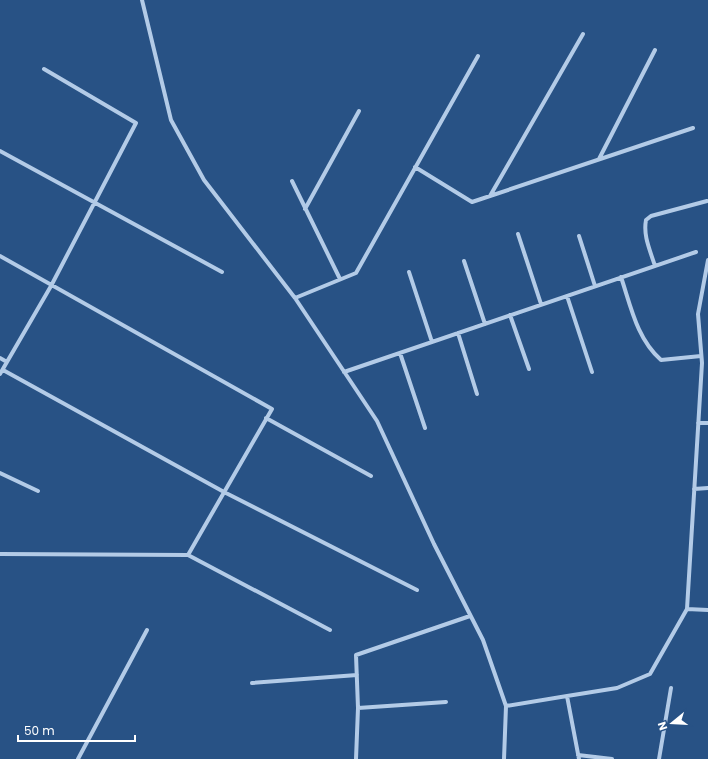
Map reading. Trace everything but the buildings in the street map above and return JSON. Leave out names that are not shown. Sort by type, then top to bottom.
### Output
[{"type":"street","points":[[142,0],[171,120],[204,180],[295,298],[378,421],[434,544],[483,640],[506,706],[504,759]]},
{"type":"street","points":[[490,196],[583,34]]},
{"type":"street","points":[[599,159],[655,50]]},
{"type":"street","points":[[295,298],[356,273],[478,56]]},
{"type":"street","points":[[0,374],[51,286],[136,123],[44,69]]},
{"type":"street","points":[[305,209],[359,112]]},
{"type":"street","points":[[415,167],[472,202],[693,128]]},
{"type":"street","points":[[0,151],[222,272]]},
{"type":"street","points":[[292,181],[340,279]]},
{"type":"street","points":[[655,266],[645,234],[646,220],[651,216],[707,201]]},
{"type":"street","points":[[518,234],[542,304]]},
{"type":"street","points":[[579,236],[595,286]]},
{"type":"street","points":[[344,372],[696,252]]},
{"type":"street","points":[[0,256],[272,409],[188,555]]},
{"type":"street","points":[[506,706],[617,688],[650,674],[687,609],[701,356],[698,314],[708,260]]},
{"type":"street","points":[[464,261],[485,324]]},
{"type":"street","points":[[409,272],[432,342]]},
{"type":"street","points":[[621,277],[640,336],[650,351],[661,360],[701,356]]},
{"type":"street","points":[[567,296],[592,372]]},
{"type":"street","points":[[510,315],[529,369]]},
{"type":"street","points":[[458,333],[477,394]]},
{"type":"street","points":[[400,353],[425,428]]},
{"type":"street","points":[[0,358],[7,362]]},
{"type":"street","points":[[3,370],[224,492],[417,590]]},
{"type":"street","points":[[266,418],[372,476]]},
{"type":"street","points":[[698,423],[708,423]]},
{"type":"street","points":[[0,473],[38,492]]},
{"type":"street","points":[[694,489],[708,488]]},
{"type":"street","points":[[0,554],[188,555],[330,630]]},
{"type":"street","points":[[687,609],[708,610]]},
{"type":"street","points":[[356,759],[358,708],[356,655],[470,616]]},
{"type":"street","points":[[78,759],[147,630]]},
{"type":"street","points":[[252,683],[357,675]]},
{"type":"street","points":[[660,759],[671,688]]},
{"type":"street","points":[[567,696],[578,757],[612,759]]},
{"type":"street","points":[[358,708],[446,702]]}]
